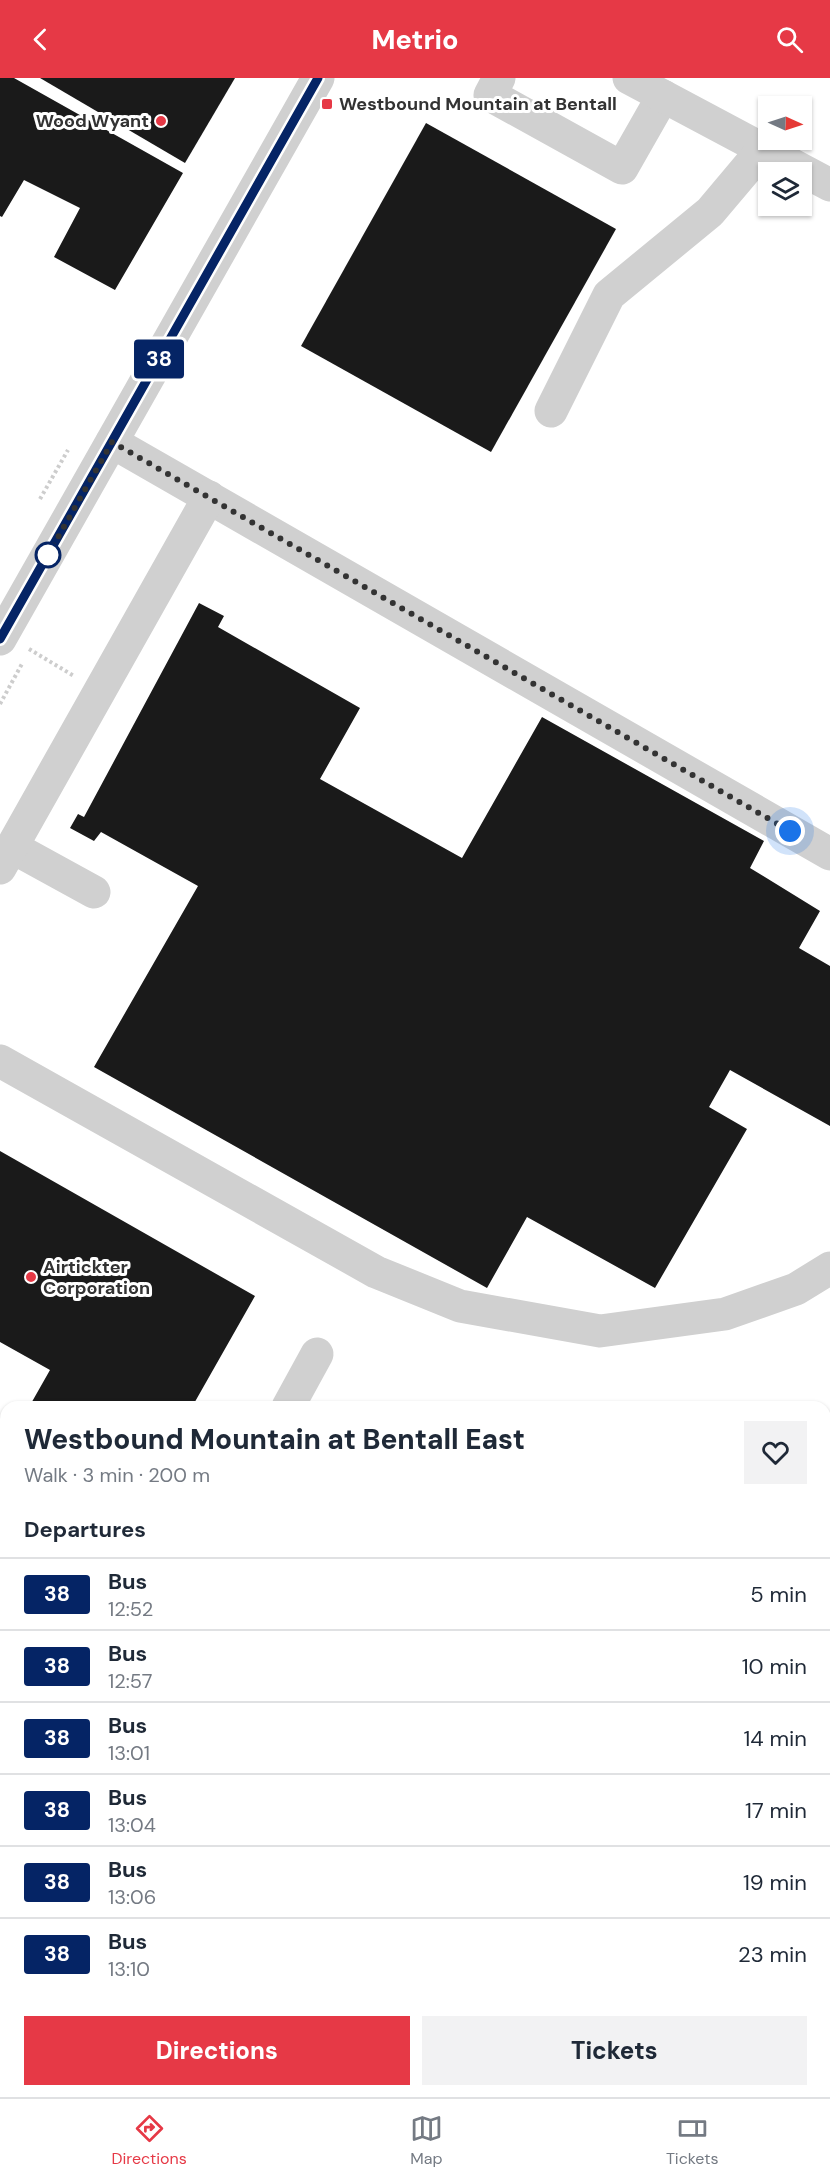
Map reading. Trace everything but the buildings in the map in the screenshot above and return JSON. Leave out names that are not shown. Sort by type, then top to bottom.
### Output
[{"type":"street","points":[[3,634],[318,78]]},
{"type":"street","points":[[499,78],[490,95],[622,168],[663,96]]},
{"type":"street","points":[[629,78],[758,147]]},
{"type":"street","points":[[551,411],[609,295],[710,212],[763,150],[830,186]]},
{"type":"street","points":[[112,442],[830,854]]},
{"type":"street","points":[[94,892],[6,857],[208,497]]},
{"type":"street","points":[[0,1061],[376,1272],[460,1306],[600,1331],[725,1314],[796,1288],[830,1268]]},
{"type":"street","points":[[291,1401],[317,1354]]},
{"type":"path","points":[[3,634],[99,692]]},
{"type":"path","points":[[0,704],[30,650]]},
{"type":"bus line","name":"38","points":[[0,639],[318,78]]},
{"type":"place","name":"Westbound Mountain at Bentall","points":[[327,104]]},
{"type":"place","name":"Wood Wyant","points":[[161,121]]},
{"type":"place","name":"Airtickter Corporation","points":[[31,1277]]},
{"type":"route","points":[[48,555],[112,442],[511,671],[573,704],[790,831]]}]
